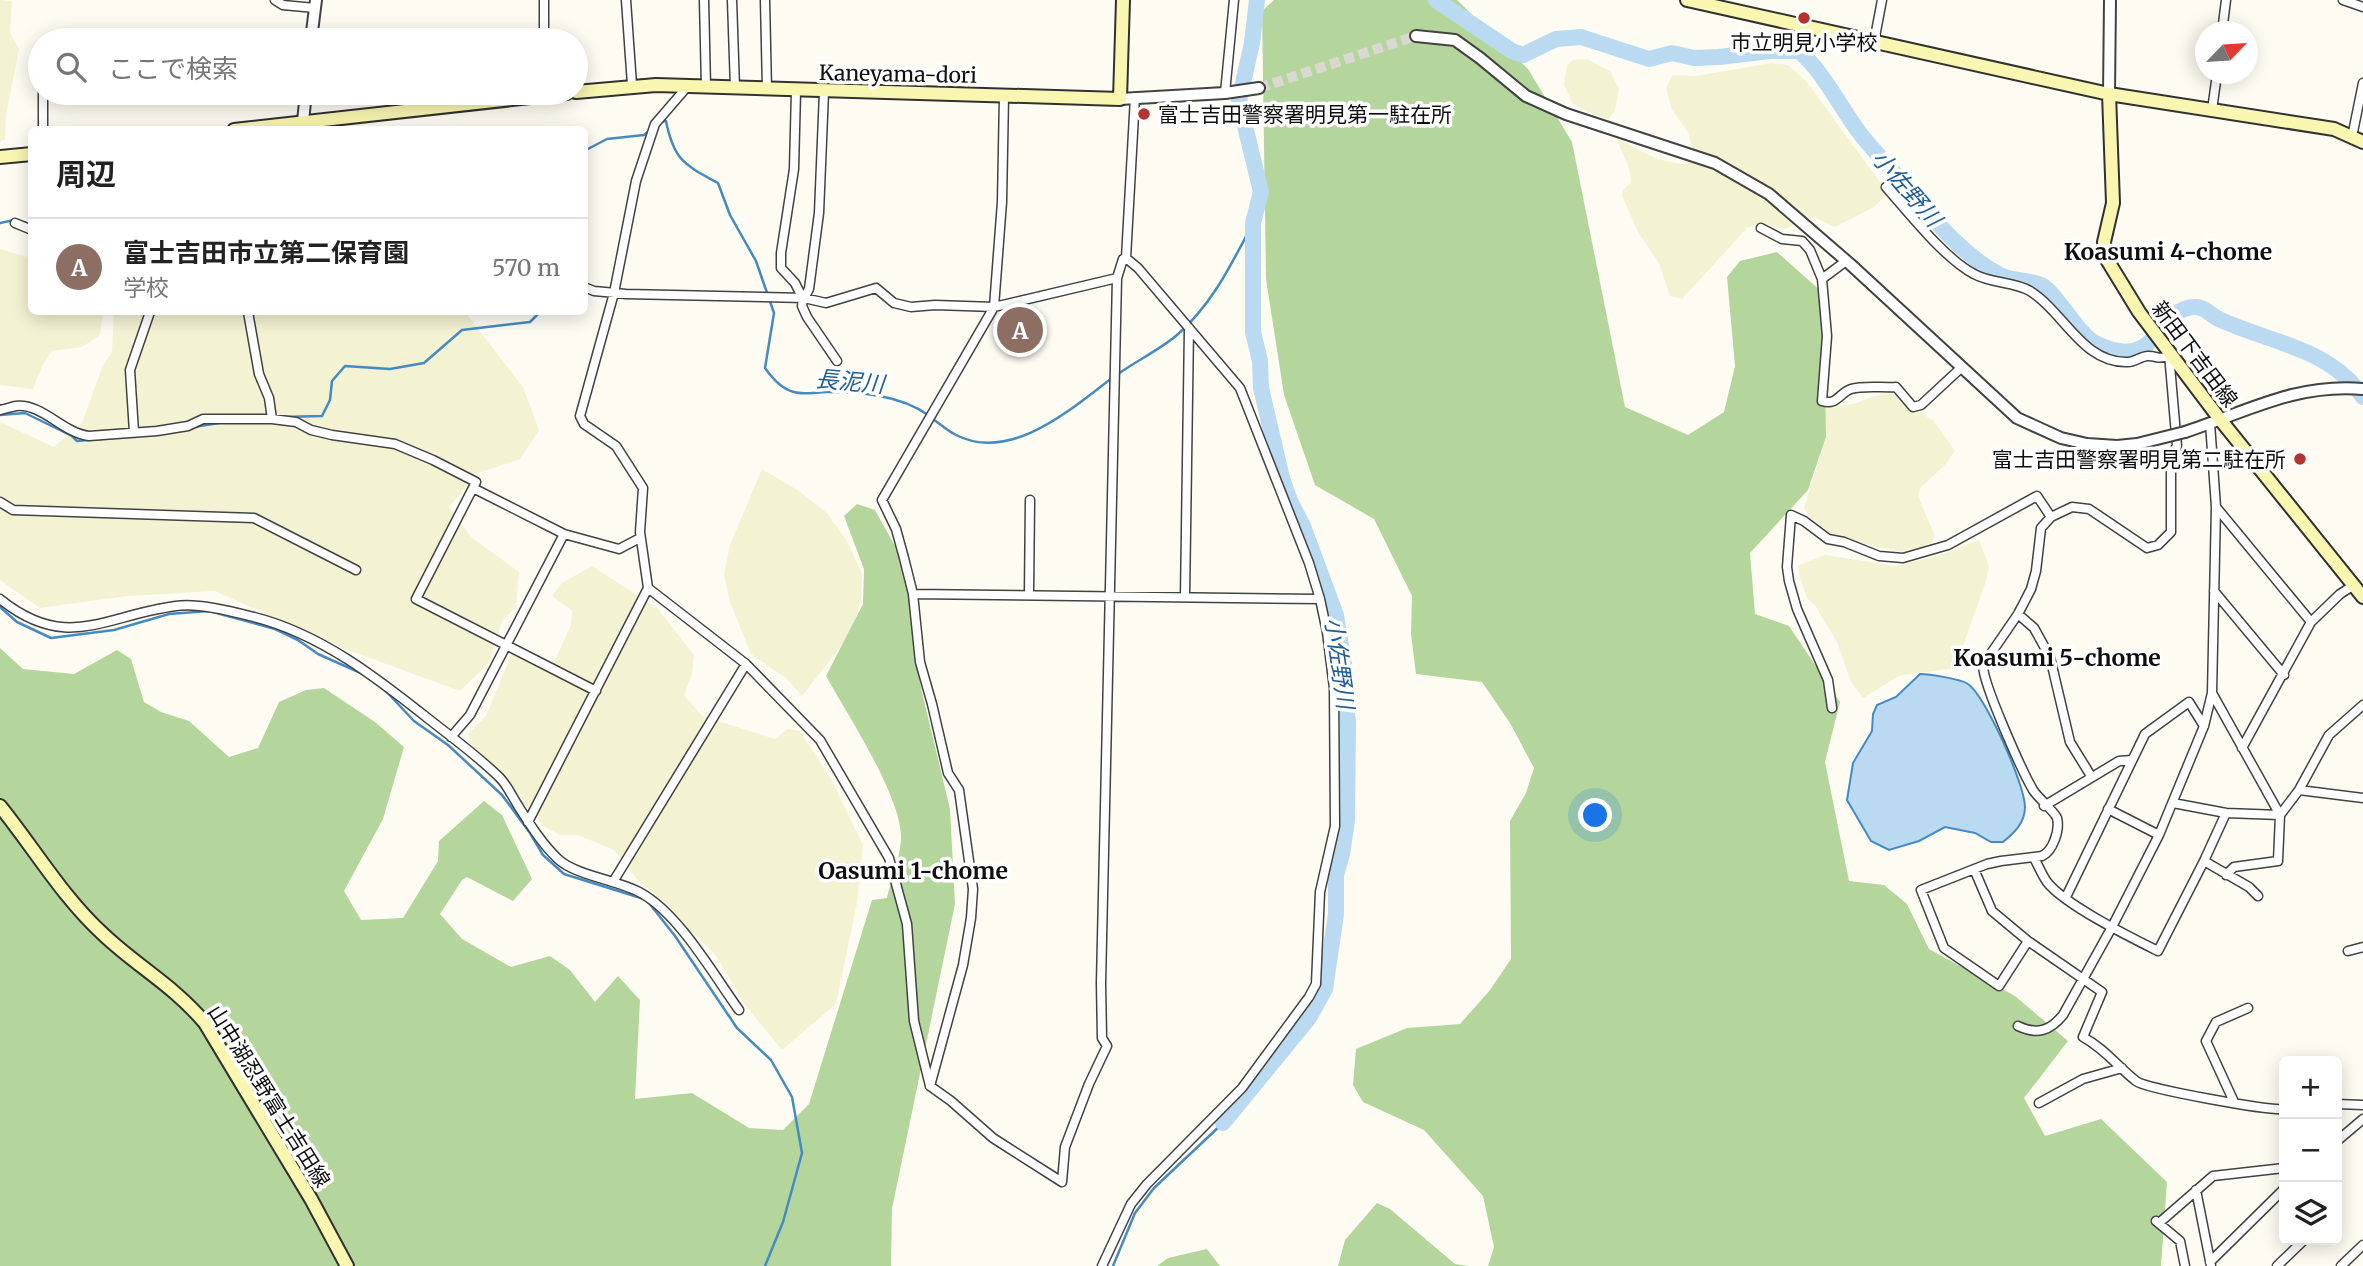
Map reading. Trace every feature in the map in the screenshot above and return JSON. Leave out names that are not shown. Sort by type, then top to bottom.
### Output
[{"type":"main road","points":[[1120,99],[1123,0]]},
{"type":"main road","points":[[1687,0],[2109,94],[2334,129],[2358,140]]},
{"type":"main road","name":"Kaneyama-dori","points":[[588,90],[632,85],[1120,99]]},
{"type":"main road","name":"新田下吉田線","points":[[2109,94],[2113,203],[2104,242],[2106,258],[2139,312],[2215,421],[2363,597]]},
{"type":"main road","points":[[265,126],[303,121],[353,124],[479,105]]},
{"type":"main road","points":[[0,157],[28,154]]},
{"type":"main road","name":"山中湖忍野富士吉田線","points":[[0,806],[69,897],[104,935],[186,1001],[205,1023],[304,1188],[347,1266]]},
{"type":"street","points":[[275,0],[283,5],[315,4],[312,28]]},
{"type":"street","points":[[544,0],[544,28]]},
{"type":"street","points":[[626,0],[632,85]]},
{"type":"street","points":[[704,0],[706,87]]},
{"type":"street","points":[[732,0],[734,88]]},
{"type":"street","points":[[765,0],[767,90]]},
{"type":"street","points":[[1225,93],[1234,0]]},
{"type":"street","points":[[1874,42],[1882,0]]},
{"type":"street","points":[[2109,94],[2110,0]]},
{"type":"street","points":[[2223,21],[2226,0]]},
{"type":"street","points":[[2343,0],[2363,7]]},
{"type":"street","points":[[1416,36],[1455,40],[1526,96],[1566,114],[1715,163],[1769,194],[2017,418],[2061,438],[2087,444],[2137,444],[2185,432],[2278,397],[2315,389],[2363,389]]},
{"type":"street","points":[[2358,140],[2363,83]]},
{"type":"street","points":[[2212,110],[2216,84]]},
{"type":"street","points":[[528,822],[648,588],[640,538],[643,488],[616,446],[584,425],[580,416],[614,293],[636,181],[655,124],[687,87]]},
{"type":"street","points":[[1120,99],[1255,89]]},
{"type":"street","points":[[796,91],[794,169],[781,268],[795,282],[804,298]]},
{"type":"street","points":[[824,92],[819,213],[809,289],[802,306],[837,361]]},
{"type":"street","points":[[930,1086],[962,965],[971,918],[973,889],[959,790],[948,773],[933,704],[920,662],[913,594],[896,529],[882,500],[994,307],[1002,202],[1004,96]]},
{"type":"street","points":[[648,588],[746,664],[820,740],[889,858],[907,924],[914,1021],[930,1086],[993,1138],[1062,1182],[1065,1147],[1088,1084],[1107,1046],[1102,1038],[1101,983],[1117,278],[1123,259],[1126,258],[1135,97]]},
{"type":"street","points":[[43,105],[43,126]]},
{"type":"street","points":[[303,121],[305,105]]},
{"type":"street","points":[[1886,187],[1921,227],[1961,265],[1973,274],[1993,282],[2031,292],[2061,317],[2091,351],[2128,362],[2149,356],[2158,359],[2169,353],[2178,446],[2171,455],[2171,532],[2158,545],[2147,548],[2089,509],[2072,508],[2050,517],[2041,528],[2033,582],[2018,614],[1984,662],[1983,671],[2022,768],[2044,806],[2057,818],[2056,835],[2047,854],[2034,858],[2001,860],[1922,890],[1944,948],[1999,986],[2028,941]]},
{"type":"street","points":[[15,223],[28,228]]},
{"type":"street","points":[[1761,228],[1782,239],[1802,241],[1810,250],[1822,279],[1827,336],[1822,401],[1837,401],[1850,389],[1896,387],[1913,407],[1921,405],[1962,367]]},
{"type":"street","points":[[1102,1266],[1131,1204],[1147,1184],[1242,1088],[1316,984],[1320,892],[1335,826],[1334,688],[1327,632],[1309,563],[1240,388],[1139,268],[1126,258]]},
{"type":"street","points":[[1822,279],[1846,261]]},
{"type":"street","points":[[588,288],[614,293],[804,298],[826,303],[876,288],[894,303],[912,307],[994,307],[1117,278]]},
{"type":"street","points":[[134,432],[130,370],[149,315]]},
{"type":"street","points":[[248,315],[258,374],[269,398],[272,419]]},
{"type":"street","points":[[1185,597],[1189,328]]},
{"type":"street","points":[[0,410],[18,405],[40,412],[79,435],[188,426],[203,419],[272,419],[296,422],[311,430],[332,435],[395,444],[433,460],[476,482],[416,599],[596,691]]},
{"type":"street","points":[[2018,1026],[2036,1032],[2056,1023],[2063,1015],[2159,835],[2204,726],[2213,693],[2215,421]]},
{"type":"street","points":[[473,488],[564,534],[619,549],[640,538]]},
{"type":"street","points":[[1832,708],[1828,680],[1797,609],[1789,581],[1787,567],[1791,515],[1828,539],[1891,558],[1917,555],[1948,545],[2037,496],[2050,517]]},
{"type":"street","points":[[1029,595],[1030,500]]},
{"type":"street","points":[[0,502],[13,510],[254,518],[356,570]]},
{"type":"street","points":[[2216,508],[2311,622]]},
{"type":"street","points":[[451,737],[470,715],[564,534]]},
{"type":"street","points":[[2242,748],[2311,622],[2340,594],[2354,585]]},
{"type":"street","points":[[2214,592],[2284,675]]},
{"type":"street","points":[[913,594],[1320,599]]},
{"type":"street","points":[[0,599],[33,620],[55,627],[95,626],[154,610],[197,605],[253,617],[296,631],[376,678],[501,779],[528,822],[560,861],[640,892],[657,903],[672,918],[739,1010]]},
{"type":"street","points":[[2018,614],[2034,628],[2050,657],[2070,742],[2091,776]]},
{"type":"street","points":[[613,882],[746,664]]},
{"type":"street","points":[[2213,693],[2280,815],[2278,861],[2234,867],[2226,875]]},
{"type":"street","points":[[2066,897],[2145,734],[2189,702],[2204,726]]},
{"type":"street","points":[[2280,815],[2299,790],[2329,735],[2363,705]]},
{"type":"street","points":[[2044,806],[2119,761],[2132,760]]},
{"type":"street","points":[[2299,790],[2362,795]]},
{"type":"street","points":[[2173,803],[2226,813],[2280,815]]},
{"type":"street","points":[[2108,809],[2159,835]]},
{"type":"street","points":[[2034,858],[2047,882],[2066,897],[2112,927],[2158,951],[2226,813]]},
{"type":"street","points":[[2204,861],[2249,887],[2258,896]]},
{"type":"street","points":[[1974,869],[1992,911],[2028,941],[2102,992],[2083,1037],[2100,1046],[2122,1068],[2144,1085],[2279,1108]]},
{"type":"street","points":[[2348,951],[2363,947]]},
{"type":"street","points":[[2234,1102],[2206,1041],[2216,1022],[2248,1008]]},
{"type":"street","points":[[2039,1103],[2082,1079],[2122,1068]]},
{"type":"street","points":[[2342,1104],[2363,1105]]},
{"type":"street","points":[[2342,1137],[2363,1119]]},
{"type":"street","points":[[2185,1266],[2180,1241],[2157,1222],[2213,1176],[2279,1169]]},
{"type":"street","points":[[2196,1190],[2210,1264]]},
{"type":"street","points":[[2210,1264],[2279,1194]]},
{"type":"street","points":[[2277,1266],[2299,1245]]},
{"type":"street","points":[[2341,1266],[2363,1245]]},
{"type":"green space","points":[[0,0],[12,1],[10,33],[19,49],[6,115],[5,139],[0,142]]},
{"type":"green space","points":[[1274,0],[1457,0],[1528,69],[1572,142],[1625,407],[1688,435],[1724,412],[1735,366],[1727,277],[1740,261],[1777,252],[1823,293],[1826,437],[1808,490],[1750,553],[1755,614],[1789,626],[1840,702],[1825,762],[1849,881],[1884,885],[1907,904],[1929,949],[2015,996],[2068,1041],[2024,1098],[2045,1136],[2101,1119],[2167,1182],[2161,1266],[1488,1266],[1494,1247],[1483,1196],[1424,1130],[1363,1102],[1353,1085],[1356,1049],[1407,1028],[1460,1024],[1490,990],[1511,959],[1510,821],[1526,793],[1534,768],[1510,723],[1482,682],[1416,674],[1411,634],[1412,596],[1374,519],[1315,485],[1284,395],[1266,279],[1262,11]]},
{"type":"green space","points":[[1587,59],[1611,72],[1619,90],[1615,110],[1609,119],[1573,104],[1564,85],[1567,65],[1573,60]]},
{"type":"green space","points":[[1771,63],[1788,65],[1806,81],[1888,193],[1874,207],[1835,227],[1813,217],[1785,229],[1760,223],[1747,228],[1682,299],[1670,296],[1659,263],[1638,232],[1622,196],[1623,190],[1631,182],[1629,168],[1616,138],[1657,159],[1681,164],[1696,162],[1688,132],[1672,110],[1666,88],[1673,75],[1696,76]]},
{"type":"green space","points":[[0,249],[28,257],[28,315],[103,315],[100,335],[82,347],[52,351],[42,366],[33,389],[0,385]]},
{"type":"green space","points":[[114,315],[467,315],[523,387],[539,430],[520,459],[478,473],[449,507],[471,537],[519,572],[516,607],[502,621],[489,663],[460,691],[348,650],[215,591],[127,596],[40,608],[0,580],[0,422],[54,447],[82,423],[103,365],[112,352]]},
{"type":"green space","points":[[1891,393],[1898,394],[1914,409],[1933,420],[1955,451],[1944,466],[1921,487],[1918,496],[1935,536],[1931,545],[1902,552],[1847,540],[1827,531],[1813,520],[1804,508],[1826,437],[1823,407],[1853,404]]},
{"type":"green space","points":[[762,469],[799,491],[827,513],[847,541],[862,574],[861,600],[851,633],[802,696],[786,678],[751,654],[730,602],[724,575],[730,545]]},
{"type":"green space","points":[[857,504],[875,510],[895,546],[908,591],[921,688],[950,809],[955,904],[892,1209],[891,1266],[0,1266],[0,648],[23,669],[74,674],[117,650],[131,659],[144,702],[161,712],[189,721],[229,757],[258,748],[279,702],[306,690],[324,688],[375,722],[404,747],[383,819],[344,891],[361,920],[403,918],[438,861],[439,841],[484,801],[502,815],[532,879],[513,901],[467,877],[462,880],[440,914],[462,939],[511,967],[550,956],[570,970],[595,1002],[618,976],[640,1000],[635,1099],[692,1093],[749,1128],[783,1130],[809,1104],[872,900],[887,898],[901,842],[892,798],[859,732],[826,676],[863,604],[864,569],[844,516]]},
{"type":"green space","points":[[1979,540],[1989,566],[1964,643],[1961,664],[1954,668],[1899,676],[1863,698],[1851,682],[1837,642],[1816,607],[1807,598],[1799,575],[1799,565],[1825,555],[1896,566],[1943,554]]},
{"type":"green space","points":[[592,566],[658,609],[694,655],[692,674],[684,695],[702,716],[775,739],[787,729],[800,731],[832,781],[863,845],[857,903],[836,1004],[782,1050],[743,1002],[717,957],[663,901],[637,879],[614,850],[578,835],[560,835],[545,827],[474,750],[468,734],[486,716],[513,651],[542,662],[555,660],[571,625],[572,610],[552,596],[562,583]]},
{"type":"green space","points":[[1377,1203],[1390,1209],[1455,1264],[1470,1266],[1338,1266],[1345,1240]]},
{"type":"green space","points":[[1207,1249],[1220,1266],[1157,1266],[1168,1258]]},
{"type":"water","points":[[1920,674],[1968,684],[1994,722],[2018,780],[2025,807],[2021,823],[2003,842],[1991,842],[1975,833],[1945,827],[1919,841],[1889,850],[1871,841],[1847,800],[1853,763],[1872,731],[1873,714],[1877,705],[1896,697]]},
{"type":"waterway","name":"小佐野川","points":[[1223,1123],[1309,1018],[1325,989],[1336,914],[1336,875],[1347,821],[1348,688],[1336,615],[1282,478],[1261,388],[1260,361],[1253,332],[1253,223],[1261,192],[1239,101],[1252,43],[1257,0]]},
{"type":"waterway","name":"小佐野川","points":[[1436,0],[1512,51],[1523,55],[1556,39],[1581,37],[1649,59],[1672,53],[1694,58],[1799,51],[1824,79],[1868,143],[1957,243],[1984,266],[2000,275],[2036,283],[2047,289],[2088,339],[2116,351],[2132,351],[2154,338],[2181,310],[2198,307],[2240,328],[2317,357],[2349,381],[2363,397]]},
{"type":"waterway","name":"長泥川","points":[[661,122],[666,121],[673,145],[683,160],[718,183],[730,215],[756,261],[774,313],[765,368],[774,379],[789,391],[880,396],[905,403],[928,415]]},
{"type":"waterway","name":"長泥川","points":[[588,149],[607,139],[644,135],[650,130]]},
{"type":"waterway","name":"長泥川","points":[[0,223],[14,220]]},
{"type":"waterway","name":"長泥川","points":[[24,222],[28,224]]},
{"type":"waterway","name":"長泥川","points":[[1118,374],[1177,335],[1201,310],[1220,283],[1253,223]]},
{"type":"waterway","points":[[281,417],[322,416],[330,400],[332,381],[345,366],[390,369],[424,363],[462,330],[530,322],[537,315]]},
{"type":"waterway","name":"長泥川","points":[[933,419],[956,435],[977,442],[998,442],[1039,429],[1112,378]]},
{"type":"waterway","points":[[0,415],[25,413],[77,441],[146,435]]},
{"type":"waterway","points":[[194,427],[219,423]]},
{"type":"waterway","points":[[0,607],[17,622],[51,638],[114,630],[169,614],[209,611],[275,629],[318,654],[363,674]]},
{"type":"waterway","points":[[382,687],[414,721],[448,745],[502,795],[543,855],[564,874],[644,899]]},
{"type":"waterway","points":[[649,903],[675,936],[737,1028],[771,1060],[792,1097],[802,1153],[783,1222],[765,1266]]},
{"type":"waterway","name":"小佐野川","points":[[1113,1266],[1135,1213],[1154,1188],[1223,1123]]},
{"type":"tunnel","points":[[1259,88],[1416,36]]},
{"type":"place","name":"市立明見小学校","points":[[1804,18]]},
{"type":"place","name":"富士吉田警察署明見第一駐在所","points":[[1144,114]]},
{"type":"place","name":"富士吉田市立第二保育園","points":[[1020,330]]},
{"type":"place","name":"富士吉田警察署明見第二駐在所","points":[[2300,459]]},
{"type":"district","name":"Koasumi 4-chome","points":[[2168,251]]},
{"type":"district","name":"Koasumi 5-chome","points":[[2057,657]]},
{"type":"district","name":"Oasumi 1-chome","points":[[913,870]]}]
